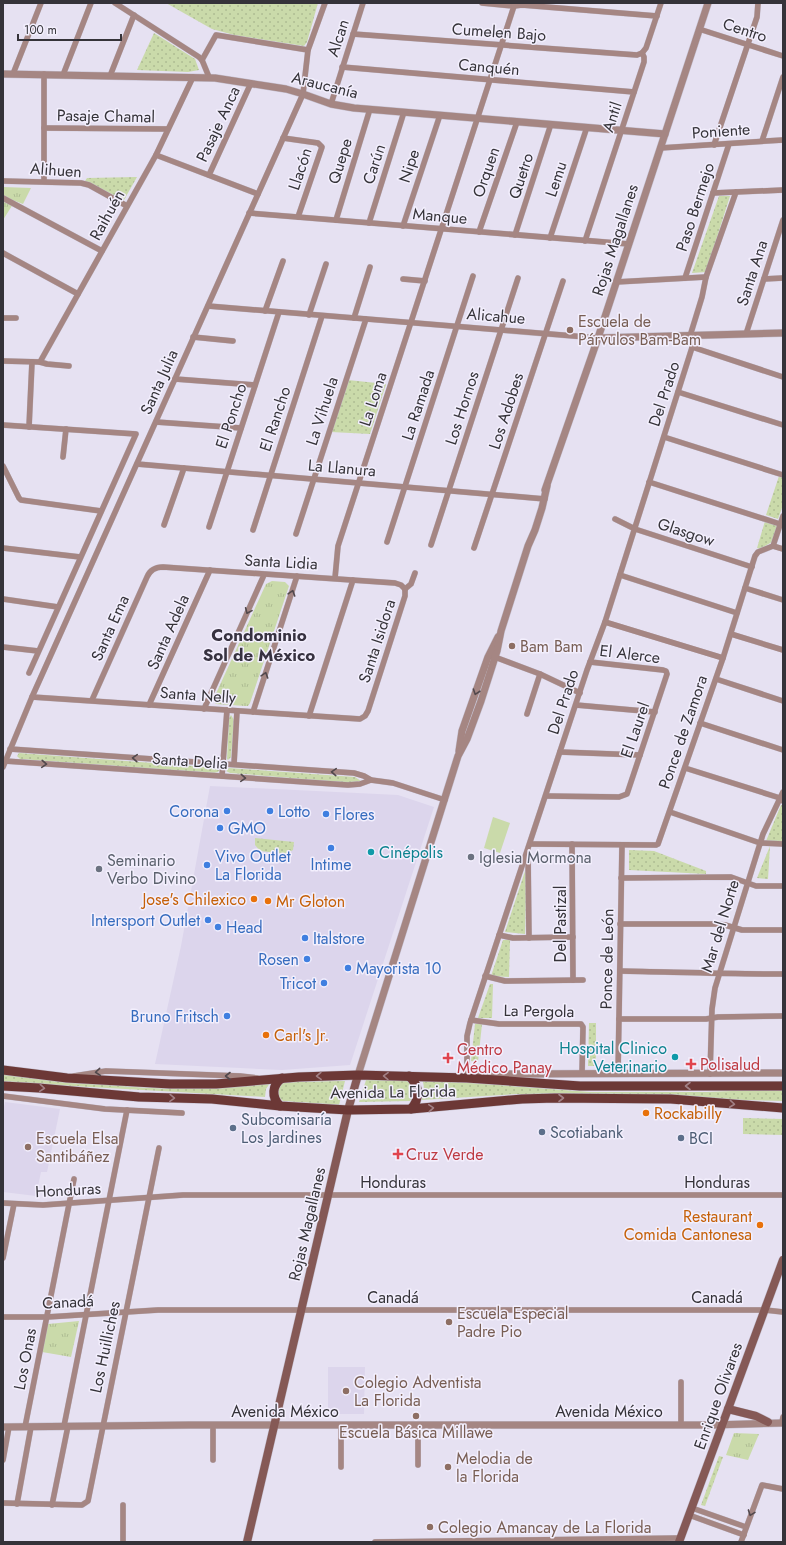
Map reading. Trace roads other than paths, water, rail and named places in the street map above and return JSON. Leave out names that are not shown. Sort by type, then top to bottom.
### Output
[{"type":"main road","name":"Avenida La Florida","points":[[3,1070],[67,1078],[184,1085],[216,1084],[282,1078],[358,1075],[466,1078],[580,1086],[783,1086]]},
{"type":"main road","name":"Rojas Magallanes","points":[[247,1542],[348,1110],[358,1075]]},
{"type":"main road","points":[[410,1076],[416,1084],[418,1094],[416,1103],[411,1109]]},
{"type":"main road","points":[[280,1106],[275,1098],[274,1091],[276,1084],[282,1078]]},
{"type":"main road","name":"Avenida La Florida","points":[[3,1086],[132,1096],[220,1099],[280,1106],[348,1110],[411,1109],[522,1099],[555,1098],[671,1099],[783,1108]]},
{"type":"main road","name":"Enrique Olivares","points":[[680,1540],[783,1260]]},
{"type":"main road","points":[[728,1409],[756,1416],[768,1422]]},
{"type":"street","points":[[13,74],[41,3]]},
{"type":"street","points":[[63,75],[91,3]]},
{"type":"street","points":[[115,3],[202,60],[209,78]]},
{"type":"street","name":"Santa Julia","points":[[4,764],[32,697],[303,94],[308,50],[325,3]]},
{"type":"street","name":"Alcan","points":[[331,104],[363,3]]},
{"type":"street","points":[[482,3],[515,4],[656,16]]},
{"type":"street","name":"Antil","points":[[585,241],[644,60],[642,53],[647,46],[661,3]]},
{"type":"street","name":"Rojas Magallanes","points":[[358,1075],[445,800],[458,756],[462,731],[501,632],[528,546],[535,530],[547,486],[598,338],[708,3]]},
{"type":"street","points":[[714,145],[757,17],[758,3]]},
{"type":"street","name":"La Loma","points":[[335,578],[338,546],[515,4]]},
{"type":"street","points":[[110,76],[134,15]]},
{"type":"street","name":"Centro","points":[[700,29],[783,56]]},
{"type":"street","name":"Cumelen Bajo","points":[[353,34],[634,55],[642,53]]},
{"type":"street","points":[[202,60],[216,35],[308,50]]},
{"type":"street","name":"Canquén","points":[[342,67],[634,92]]},
{"type":"street","name":"Araucanía","points":[[3,74],[209,78],[251,83],[303,94],[331,104],[370,110],[665,134]]},
{"type":"street","points":[[44,74],[44,181]]},
{"type":"street","name":"Raihuén","points":[[40,362],[156,155],[193,77]]},
{"type":"street","points":[[762,141],[783,77]]},
{"type":"street","name":"Pasaje Anca","points":[[209,175],[251,83]]},
{"type":"street","name":"Quepe","points":[[336,220],[370,110]]},
{"type":"street","name":"Carún","points":[[369,223],[404,112]]},
{"type":"street","name":"Nipe","points":[[403,226],[440,115]]},
{"type":"street","name":"Orquen","points":[[479,232],[517,122]]},
{"type":"street","name":"Quetro","points":[[515,235],[552,124]]},
{"type":"street","name":"Lemu","points":[[550,238],[587,127]]},
{"type":"street","name":"Pasaje Chamal","points":[[44,128],[168,129]]},
{"type":"street","name":"Llacón","points":[[283,138],[318,143],[322,146],[298,217]]},
{"type":"street","name":"Poniente","points":[[660,148],[783,140]]},
{"type":"street","name":"Paso Bermejo","points":[[685,278],[729,144]]},
{"type":"street","points":[[156,155],[258,194]]},
{"type":"street","name":"Alihuen","points":[[3,181],[81,183],[89,185],[127,206]]},
{"type":"street","points":[[713,193],[783,190]]},
{"type":"street","name":"Del Prado","points":[[466,1078],[467,1036],[471,1020],[590,662],[605,622],[692,348],[693,336],[706,277],[736,192]]},
{"type":"street","points":[[3,198],[102,251]]},
{"type":"street","name":"Manque","points":[[249,213],[629,244]]},
{"type":"street","name":"Santa Ana","points":[[746,334],[783,220]]},
{"type":"street","points":[[3,253],[78,294]]},
{"type":"street","points":[[265,311],[283,261]]},
{"type":"street","points":[[309,315],[326,264]]},
{"type":"street","points":[[354,318],[370,267]]},
{"type":"street","name":"La Ramada","points":[[387,542],[473,276]]},
{"type":"street","points":[[616,282],[706,277]]},
{"type":"street","name":"Los Hornos","points":[[431,545],[518,278]]},
{"type":"street","points":[[764,279],[783,278]]},
{"type":"street","points":[[403,279],[425,281]]},
{"type":"street","name":"Los Adobes","points":[[474,548],[562,282]]},
{"type":"street","name":"Alicahue","points":[[208,306],[598,338],[783,333]]},
{"type":"street","name":"El Poncho","points":[[209,527],[279,312]]},
{"type":"street","name":"El Rancho","points":[[253,530],[322,316]]},
{"type":"street","points":[[3,318],[16,318]]},
{"type":"street","name":"La Vihuela","points":[[296,534],[366,319]]},
{"type":"street","points":[[193,338],[233,341]]},
{"type":"street","points":[[692,348],[783,377]]},
{"type":"street","points":[[3,361],[40,362],[69,366]]},
{"type":"street","points":[[29,427],[32,362]]},
{"type":"street","points":[[175,379],[255,385]]},
{"type":"street","points":[[678,392],[783,425]]},
{"type":"street","points":[[156,422],[241,428]]},
{"type":"street","points":[[3,425],[66,429],[64,457]]},
{"type":"street","name":"Santa Julia","points":[[28,673],[136,434],[66,429]]},
{"type":"street","points":[[664,437],[783,475]]},
{"type":"street","name":"La Llanura","points":[[137,464],[543,499]]},
{"type":"street","points":[[3,466],[19,498],[22,500],[101,511]]},
{"type":"street","points":[[164,525],[184,468]]},
{"type":"street","points":[[649,482],[780,524]]},
{"type":"street","points":[[783,516],[773,546],[783,549]]},
{"type":"street","name":"Glasgow","points":[[615,519],[634,529],[752,567]]},
{"type":"street","name":"Ponce de Zamora","points":[[529,846],[572,844],[658,844],[716,679],[756,554],[773,546]]},
{"type":"street","points":[[3,548],[80,557]]},
{"type":"street","name":"Santa Lidia","points":[[154,569],[163,567],[264,575],[335,578],[395,583],[401,585],[405,589]]},
{"type":"street","name":"Santa Ema","points":[[92,700],[147,577],[154,569]]},
{"type":"street","name":"Santa Adela","points":[[149,705],[210,570]]},
{"type":"street","name":"Santa Isidora","points":[[362,718],[367,713],[371,703],[406,596],[405,589],[410,584],[415,574]]},
{"type":"street","points":[[204,709],[264,575]]},
{"type":"street","points":[[620,575],[737,613]]},
{"type":"street","points":[[253,712],[297,576]]},
{"type":"street","points":[[309,716],[353,580]]},
{"type":"street","points":[[745,588],[783,600]]},
{"type":"street","points":[[3,599],[58,607]]},
{"type":"street","points":[[605,622],[723,658]]},
{"type":"street","points":[[731,634],[783,650]]},
{"type":"street","points":[[3,647],[38,651]]},
{"type":"street","points":[[492,656],[540,674],[580,693]]},
{"type":"street","name":"El Alerce","points":[[590,662],[663,670],[667,672]]},
{"type":"street","name":"El Laurel","points":[[546,796],[625,796],[655,712],[667,672]]},
{"type":"street","points":[[527,714],[540,674]]},
{"type":"street","points":[[716,679],[783,701]]},
{"type":"street","name":"Santa Nelly","points":[[32,697],[92,700],[354,720],[362,718]]},
{"type":"street","points":[[576,705],[655,712]]},
{"type":"street","points":[[222,776],[227,710]]},
{"type":"street","points":[[234,764],[238,711]]},
{"type":"street","points":[[700,723],[783,750]]},
{"type":"street","name":"Santa Delia","points":[[10,749],[354,773],[372,780],[393,783],[445,800]]},
{"type":"street","points":[[560,752],[640,755]]},
{"type":"street","name":"Santa Delia","points":[[4,764],[222,776],[348,785],[360,784],[372,780]]},
{"type":"street","points":[[685,768],[781,800]]},
{"type":"street","name":"Mar del Norte","points":[[710,1074],[714,994],[719,973],[760,843],[781,800],[783,792]]},
{"type":"street","points":[[670,812],[760,843],[783,844]]},
{"type":"street","name":"Del Pastizal","points":[[572,844],[573,980]]},
{"type":"street","name":"Ponce de León","points":[[618,1074],[622,845]]},
{"type":"street","points":[[529,846],[529,938]]},
{"type":"street","points":[[621,878],[731,877],[756,886],[783,886]]},
{"type":"street","points":[[620,924],[716,924],[745,930],[783,930]]},
{"type":"street","points":[[499,935],[510,938],[573,938]]},
{"type":"street","points":[[620,971],[783,974]]},
{"type":"street","points":[[485,976],[505,981],[582,980]]},
{"type":"street","points":[[619,1019],[783,1016]]},
{"type":"street","name":"La Pergola","points":[[471,1020],[499,1024],[581,1024],[583,1027],[582,1074]]},
{"type":"street","name":"Avenida La Florida","points":[[466,1078],[493,1074],[783,1073]]},
{"type":"street","points":[[3,1096],[127,1110],[182,1113]]},
{"type":"street","points":[[3,1503],[52,1505],[86,1314],[127,1110]]},
{"type":"street","name":"Los Huilliches","points":[[52,1505],[82,1505],[89,1499],[102,1426],[159,1148]]},
{"type":"street","name":"Los Onas","points":[[17,1504],[28,1427],[47,1317],[74,1179]]},
{"type":"street","name":"Honduras","points":[[3,1203],[43,1205],[183,1195],[783,1195]]},
{"type":"street","points":[[3,1258],[14,1204]]},
{"type":"street","name":"Canadá","points":[[3,1317],[47,1317],[158,1310],[765,1310],[783,1312]]},
{"type":"street","points":[[680,1425],[681,1382]]},
{"type":"street","name":"Avenida México","points":[[6,1427],[213,1425],[723,1425],[783,1421]]},
{"type":"street","points":[[213,1425],[213,1460]]},
{"type":"street","points":[[341,1425],[341,1467]]},
{"type":"street","points":[[418,1425],[418,1465]]},
{"type":"street","points":[[3,1460],[6,1427]]},
{"type":"street","points":[[741,1542],[762,1485],[783,1489]]},
{"type":"street","points":[[123,1505],[123,1542]]},
{"type":"street","points":[[691,1511],[746,1527]]},
{"type":"street","points":[[691,1511],[744,1535]]},
{"type":"street","points":[[375,1542],[680,1540]]},
{"type":"place","name":"Escuela de Párvulos Bam-Bam","points":[[570,330]]},
{"type":"place","name":"Bam Bam","points":[[512,646]]},
{"type":"place","name":"Corona","points":[[227,811]]},
{"type":"place","name":"Lotto","points":[[270,811]]},
{"type":"place","name":"Flores","points":[[326,814]]},
{"type":"place","name":"GMO","points":[[220,828]]},
{"type":"place","name":"Intime","points":[[331,848]]},
{"type":"place","name":"Cinépolis","points":[[371,852]]},
{"type":"place","name":"Iglesia Mormona","points":[[471,857]]},
{"type":"place","name":"Vivo Outlet La Florida","points":[[207,865]]},
{"type":"place","name":"Seminario Verbo Divino","points":[[99,869]]},
{"type":"place","name":"Jose's Chilexico","points":[[254,899]]},
{"type":"place","name":"Mr Gloton","points":[[268,901]]},
{"type":"place","name":"Intersport Outlet","points":[[208,920]]},
{"type":"place","name":"Head","points":[[218,927]]},
{"type":"place","name":"Italstore","points":[[305,938]]},
{"type":"place","name":"Rosen","points":[[307,959]]},
{"type":"place","name":"Mayorista 10","points":[[348,968]]},
{"type":"place","name":"Tricot","points":[[324,983]]},
{"type":"place","name":"Bruno Fritsch","points":[[227,1016]]},
{"type":"place","name":"Carl's Jr.","points":[[266,1035]]},
{"type":"place","name":"Hospital Clinico Veterinario","points":[[675,1057]]},
{"type":"place","name":"Centro Médico Panay","points":[[448,1058]]},
{"type":"place","name":"Polisalud","points":[[691,1064]]},
{"type":"place","name":"Rockabilly","points":[[646,1113]]},
{"type":"place","name":"Subcomisaría Los Jardines","points":[[233,1128]]},
{"type":"place","name":"Scotiabank","points":[[542,1132]]},
{"type":"place","name":"BCI","points":[[681,1138]]},
{"type":"place","name":"Escuela Elsa Santibáñez","points":[[28,1147]]},
{"type":"place","name":"Cruz Verde","points":[[398,1154]]},
{"type":"place","name":"Restaurant Comida Cantonesa","points":[[760,1225]]},
{"type":"place","name":"Escuela Especial Padre Pio","points":[[449,1322]]},
{"type":"place","name":"Colegio Adventista La Florida","points":[[346,1391]]},
{"type":"place","name":"Escuela Básica Millawe","points":[[416,1416]]},
{"type":"place","name":"Melodia de la Florida","points":[[448,1467]]},
{"type":"place","name":"Colegio Amancay de La Florida","points":[[430,1527]]},
{"type":"district","name":"Condominio Sol de México","points":[[259,645]]}]
